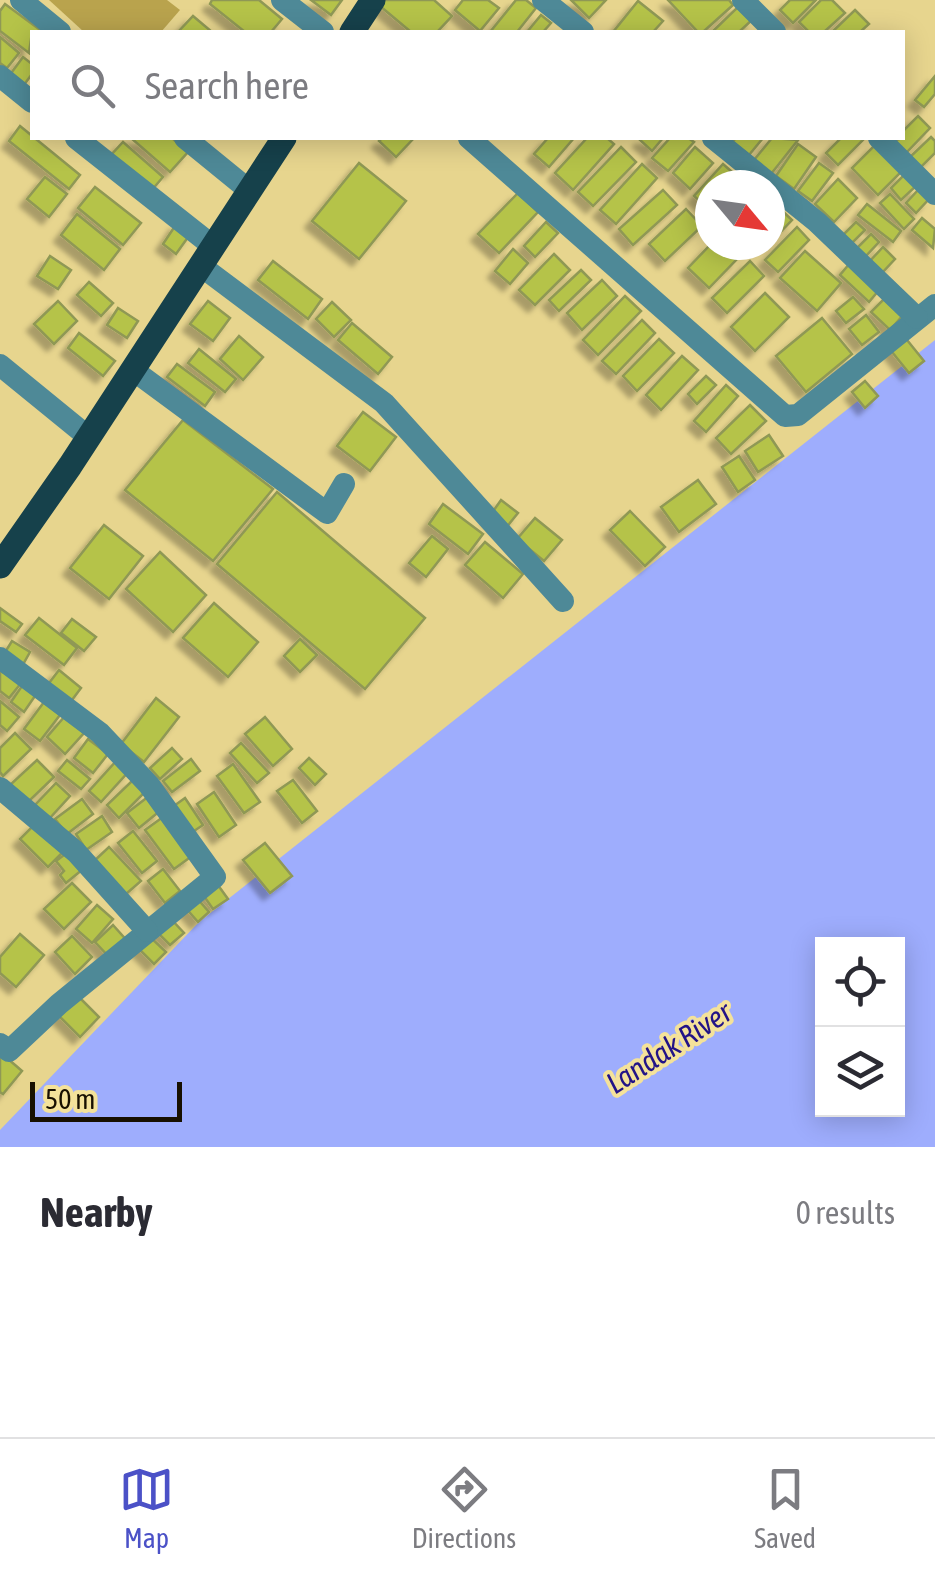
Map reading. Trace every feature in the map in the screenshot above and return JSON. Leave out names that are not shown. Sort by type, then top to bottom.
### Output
[{"type":"main road","points":[[353,30],[373,0]]},
{"type":"main road","points":[[0,566],[134,370],[283,140]]},
{"type":"street","points":[[21,0],[58,30]]},
{"type":"street","points":[[282,0],[320,30]]},
{"type":"street","points":[[543,0],[580,30]]},
{"type":"street","points":[[743,0],[773,30]]},
{"type":"street","points":[[0,76],[30,100]]},
{"type":"street","points":[[78,140],[208,257],[384,403],[562,601]]},
{"type":"street","points":[[187,140],[250,192]]},
{"type":"street","points":[[471,140],[785,416],[798,415],[926,312],[715,140]]},
{"type":"street","points":[[881,140],[935,194]]},
{"type":"street","points":[[0,365],[86,436]]},
{"type":"street","points":[[134,370],[327,513],[344,484]]},
{"type":"street","points":[[0,658],[100,733],[149,786],[214,877],[59,1004],[9,1051],[0,1044]]},
{"type":"street","points":[[0,788],[76,852],[148,931]]},
{"type":"shaded area","points":[[49,0],[167,0],[180,10],[163,30],[82,30]]},
{"type":"water","name":"Landak River","points":[[935,340],[935,1147],[0,1147],[0,1130],[199,922]]},
{"type":"building","points":[[212,0],[259,0],[282,19],[273,30],[242,30],[210,4]]},
{"type":"building","points":[[311,0],[342,0],[331,15]]},
{"type":"building","points":[[385,0],[434,0],[452,16],[439,30],[409,30],[380,6]]},
{"type":"building","points":[[463,0],[488,0],[499,8],[481,30],[455,10]]},
{"type":"building","points":[[516,0],[526,0],[536,8],[519,30],[492,30]]},
{"type":"building","points":[[571,0],[606,0],[589,18]]},
{"type":"building","points":[[668,0],[729,0],[733,5],[705,30],[696,30]]},
{"type":"building","points":[[790,0],[816,0],[793,23],[780,10]]},
{"type":"building","points":[[821,0],[832,0],[845,13],[826,30],[807,30],[799,22]]},
{"type":"building","points":[[638,1],[663,21],[655,30],[615,30]]},
{"type":"building","points":[[5,4],[40,30],[30,30],[29,53],[0,31],[0,11]]},
{"type":"building","points":[[740,5],[753,19],[741,30],[714,30]]},
{"type":"building","points":[[855,10],[869,24],[862,30],[834,30]]},
{"type":"building","points":[[541,15],[551,23],[545,30],[529,30]]},
{"type":"building","points":[[193,16],[210,30],[180,30]]},
{"type":"building","points":[[0,37],[19,53],[7,68],[0,63]]},
{"type":"building","points":[[23,57],[30,62],[30,77],[23,86],[9,76]]},
{"type":"building","points":[[935,76],[935,94],[924,107],[915,100]]},
{"type":"building","points":[[918,116],[930,128],[906,153],[894,141],[905,140],[905,129]]},
{"type":"building","points":[[20,126],[30,134],[30,140],[37,140],[80,175],[69,189],[9,141]]},
{"type":"building","points":[[931,137],[935,153],[920,168],[910,157]]},
{"type":"building","points":[[133,140],[174,140],[188,152],[170,172]]},
{"type":"building","points":[[380,140],[412,140],[396,157]]},
{"type":"building","points":[[546,140],[572,140],[549,167],[534,154]]},
{"type":"building","points":[[585,140],[609,140],[614,144],[573,190],[555,173]]},
{"type":"building","points":[[640,140],[661,140],[652,151]]},
{"type":"building","points":[[668,140],[694,142],[668,171],[652,158]]},
{"type":"building","points":[[734,140],[761,140],[749,155]]},
{"type":"building","points":[[770,140],[798,140],[774,170],[766,170],[754,160]]},
{"type":"building","points":[[839,140],[863,140],[838,165],[826,153]]},
{"type":"building","points":[[123,142],[163,177],[151,191],[111,155]]},
{"type":"building","points":[[798,144],[816,157],[794,189],[785,182],[785,170],[780,170]]},
{"type":"building","points":[[875,145],[901,172],[878,195],[852,168]]},
{"type":"building","points":[[621,147],[636,162],[593,206],[578,192]]},
{"type":"building","points":[[695,147],[713,163],[707,170],[695,170],[695,183],[690,189],[673,173]]},
{"type":"building","points":[[359,163],[406,201],[359,259],[312,221]]},
{"type":"building","points":[[819,163],[833,173],[812,201],[798,191]]},
{"type":"building","points":[[642,164],[657,178],[616,224],[600,210]]},
{"type":"building","points":[[905,174],[916,186],[901,200],[891,188]]},
{"type":"building","points":[[45,177],[67,194],[49,217],[27,199]]},
{"type":"building","points":[[838,179],[857,198],[834,222],[815,204]]},
{"type":"building","points":[[95,187],[141,223],[123,245],[78,208]]},
{"type":"building","points":[[919,189],[929,199],[916,213],[906,203]]},
{"type":"building","points":[[663,190],[677,205],[633,245],[619,229]]},
{"type":"building","points":[[518,193],[538,212],[499,253],[478,234]]},
{"type":"building","points":[[890,194],[914,219],[904,229],[880,203]]},
{"type":"building","points":[[867,204],[901,231],[893,242],[858,215]]},
{"type":"building","points":[[686,209],[695,219],[695,233],[665,261],[649,244]]},
{"type":"building","points":[[77,214],[120,249],[104,270],[61,235]]},
{"type":"building","points":[[922,218],[935,229],[933,248],[912,230]]},
{"type":"building","points":[[546,222],[558,233],[535,257],[524,246]]},
{"type":"building","points":[[856,222],[865,230],[852,243],[843,235]]},
{"type":"building","points":[[177,223],[191,233],[176,254],[163,244]]},
{"type":"building","points":[[797,227],[809,240],[778,272],[765,260],[785,260],[785,239]]},
{"type":"building","points":[[871,234],[879,242],[864,258],[855,250]]},
{"type":"building","points":[[883,247],[895,259],[881,274],[869,262]]},
{"type":"building","points":[[513,249],[528,263],[510,284],[495,271]]},
{"type":"building","points":[[805,251],[841,283],[817,311],[780,278]]},
{"type":"building","points":[[554,254],[570,270],[535,305],[519,290]]},
{"type":"building","points":[[50,256],[71,270],[58,289],[37,276]]},
{"type":"building","points":[[696,260],[736,260],[709,288],[688,268]]},
{"type":"building","points":[[273,261],[322,299],[308,319],[258,280]]},
{"type":"building","points":[[750,261],[764,276],[727,313],[712,298]]},
{"type":"building","points":[[850,263],[879,290],[869,302],[840,275]]},
{"type":"building","points":[[581,270],[591,280],[559,311],[549,300]]},
{"type":"building","points":[[602,280],[617,296],[582,330],[567,313]]},
{"type":"building","points":[[89,282],[113,303],[101,316],[77,295]]},
{"type":"building","points":[[765,293],[789,317],[755,351],[731,327]]},
{"type":"building","points":[[625,296],[641,311],[598,355],[583,340]]},
{"type":"building","points":[[853,297],[864,309],[846,323],[836,311]]},
{"type":"building","points":[[886,297],[904,314],[890,330],[871,312]]},
{"type":"building","points":[[58,301],[77,321],[54,344],[34,324]]},
{"type":"building","points":[[208,301],[230,318],[213,341],[190,324]]},
{"type":"building","points":[[332,302],[351,320],[334,337],[316,319]]},
{"type":"building","points":[[118,308],[138,321],[127,338],[107,325]]},
{"type":"building","points":[[866,315],[879,332],[862,345],[849,329]]},
{"type":"building","points":[[822,318],[852,354],[806,392],[776,356]]},
{"type":"building","points":[[642,320],[655,333],[616,374],[602,361]]},
{"type":"building","points":[[352,323],[392,357],[378,374],[338,340]]},
{"type":"building","points":[[79,333],[115,361],[103,376],[68,348]]},
{"type":"building","points":[[903,335],[924,361],[909,373],[888,347]]},
{"type":"building","points":[[239,336],[263,357],[243,380],[220,359]]},
{"type":"building","points":[[659,339],[674,353],[637,391],[623,376]]},
{"type":"building","points":[[199,349],[236,379],[225,392],[188,363]]},
{"type":"building","points":[[682,356],[698,370],[661,410],[646,395]]},
{"type":"building","points":[[177,364],[215,392],[205,406],[167,377]]},
{"type":"building","points":[[706,376],[716,385],[697,404],[688,394]]},
{"type":"building","points":[[865,381],[878,396],[865,408],[852,392]]},
{"type":"building","points":[[726,385],[738,396],[706,432],[694,421]]},
{"type":"building","points":[[750,405],[766,421],[731,454],[716,438]]},
{"type":"building","points":[[363,412],[396,437],[370,471],[337,446]]},
{"type":"building","points":[[183,420],[273,489],[213,561],[125,490]]},
{"type":"building","points":[[769,435],[783,456],[758,472],[745,451]]},
{"type":"building","points":[[739,456],[755,480],[738,492],[722,467]]},
{"type":"building","points":[[698,480],[716,504],[679,532],[661,507]]},
{"type":"building","points":[[277,492],[425,618],[365,689],[217,564]]},
{"type":"building","points":[[501,500],[518,513],[505,529],[489,517]]},
{"type":"building","points":[[443,504],[483,534],[468,554],[429,524]]},
{"type":"building","points":[[630,511],[665,547],[645,566],[610,530]]},
{"type":"building","points":[[535,518],[562,540],[544,561],[517,539]]},
{"type":"building","points":[[104,525],[143,556],[109,599],[70,568]]},
{"type":"building","points":[[432,536],[448,549],[426,577],[409,563]]},
{"type":"building","points":[[485,542],[523,574],[503,598],[465,565]]},
{"type":"building","points":[[160,552],[206,595],[173,632],[126,589]]},
{"type":"building","points":[[214,603],[258,642],[228,677],[183,638]]},
{"type":"building","points":[[0,608],[22,624],[16,632],[0,621]]},
{"type":"building","points":[[39,618],[77,648],[64,665],[25,635]]},
{"type":"building","points":[[72,619],[96,637],[84,651],[61,633]]},
{"type":"building","points":[[300,639],[317,655],[300,672],[284,656]]},
{"type":"building","points":[[12,641],[30,652],[21,668],[2,657]]},
{"type":"building","points":[[59,670],[81,688],[69,704],[46,687]]},
{"type":"building","points":[[0,671],[22,682],[9,698],[0,691]]},
{"type":"building","points":[[24,683],[37,693],[24,712],[11,702]]},
{"type":"building","points":[[156,698],[179,717],[144,762],[121,744]]},
{"type":"building","points":[[0,701],[19,717],[7,731],[0,725]]},
{"type":"building","points":[[44,702],[60,715],[40,741],[24,729]]},
{"type":"building","points":[[65,716],[84,733],[65,754],[47,737]]},
{"type":"building","points":[[265,717],[292,749],[273,766],[245,734]]},
{"type":"building","points":[[15,733],[31,749],[3,776],[0,748]]},
{"type":"building","points":[[88,739],[108,754],[93,773],[74,758]]},
{"type":"building","points":[[241,743],[269,773],[257,783],[230,753]]},
{"type":"building","points":[[172,748],[182,759],[160,779],[150,768]]},
{"type":"building","points":[[309,758],[326,774],[315,785],[299,768]]},
{"type":"building","points":[[118,759],[130,770],[101,802],[89,791]]},
{"type":"building","points":[[191,759],[200,771],[172,792],[163,781]]},
{"type":"building","points":[[37,760],[54,777],[27,803],[10,785]]},
{"type":"building","points":[[67,760],[90,779],[81,789],[58,771]]},
{"type":"building","points":[[233,764],[260,802],[244,813],[217,776]]},
{"type":"building","points":[[133,780],[145,792],[119,818],[107,805]]},
{"type":"building","points":[[293,780],[317,811],[302,823],[277,791]]},
{"type":"building","points":[[56,783],[70,796],[49,819],[35,805]]},
{"type":"building","points":[[214,792],[236,825],[219,837],[197,804]]},
{"type":"building","points":[[149,796],[161,810],[139,828],[127,813]]},
{"type":"building","points":[[185,798],[203,825],[188,835],[171,808]]},
{"type":"building","points":[[82,799],[93,814],[67,834],[55,819]]},
{"type":"building","points":[[102,816],[112,832],[86,850],[76,834]]},
{"type":"building","points":[[163,817],[192,856],[174,869],[145,830]]},
{"type":"building","points":[[36,823],[64,851],[48,867],[20,839]]},
{"type":"building","points":[[133,831],[157,861],[142,873],[118,843]]},
{"type":"building","points":[[265,843],[292,876],[270,893],[243,860]]},
{"type":"building","points":[[109,847],[141,881],[126,894],[94,861]]},
{"type":"building","points":[[68,852],[83,869],[66,883],[60,875],[64,871],[56,861]]},
{"type":"building","points":[[163,869],[180,891],[165,903],[148,881]]},
{"type":"building","points":[[215,881],[228,899],[213,909],[201,892]]},
{"type":"building","points":[[72,883],[91,902],[64,929],[44,909]]},
{"type":"building","points":[[195,896],[209,912],[198,922],[184,906]]},
{"type":"building","points":[[97,905],[113,919],[92,943],[76,929]]},
{"type":"building","points":[[171,919],[184,933],[170,945],[157,932]]},
{"type":"building","points":[[113,925],[129,943],[111,959],[95,942]]},
{"type":"building","points":[[20,934],[44,955],[16,987],[0,973],[0,957]]},
{"type":"building","points":[[147,934],[166,952],[154,964],[136,946]]},
{"type":"building","points":[[72,936],[92,957],[75,974],[55,952]]},
{"type":"building","points":[[75,993],[99,1017],[80,1037],[55,1012]]},
{"type":"building","points":[[0,1052],[22,1071],[3,1094],[0,1092]]}]
